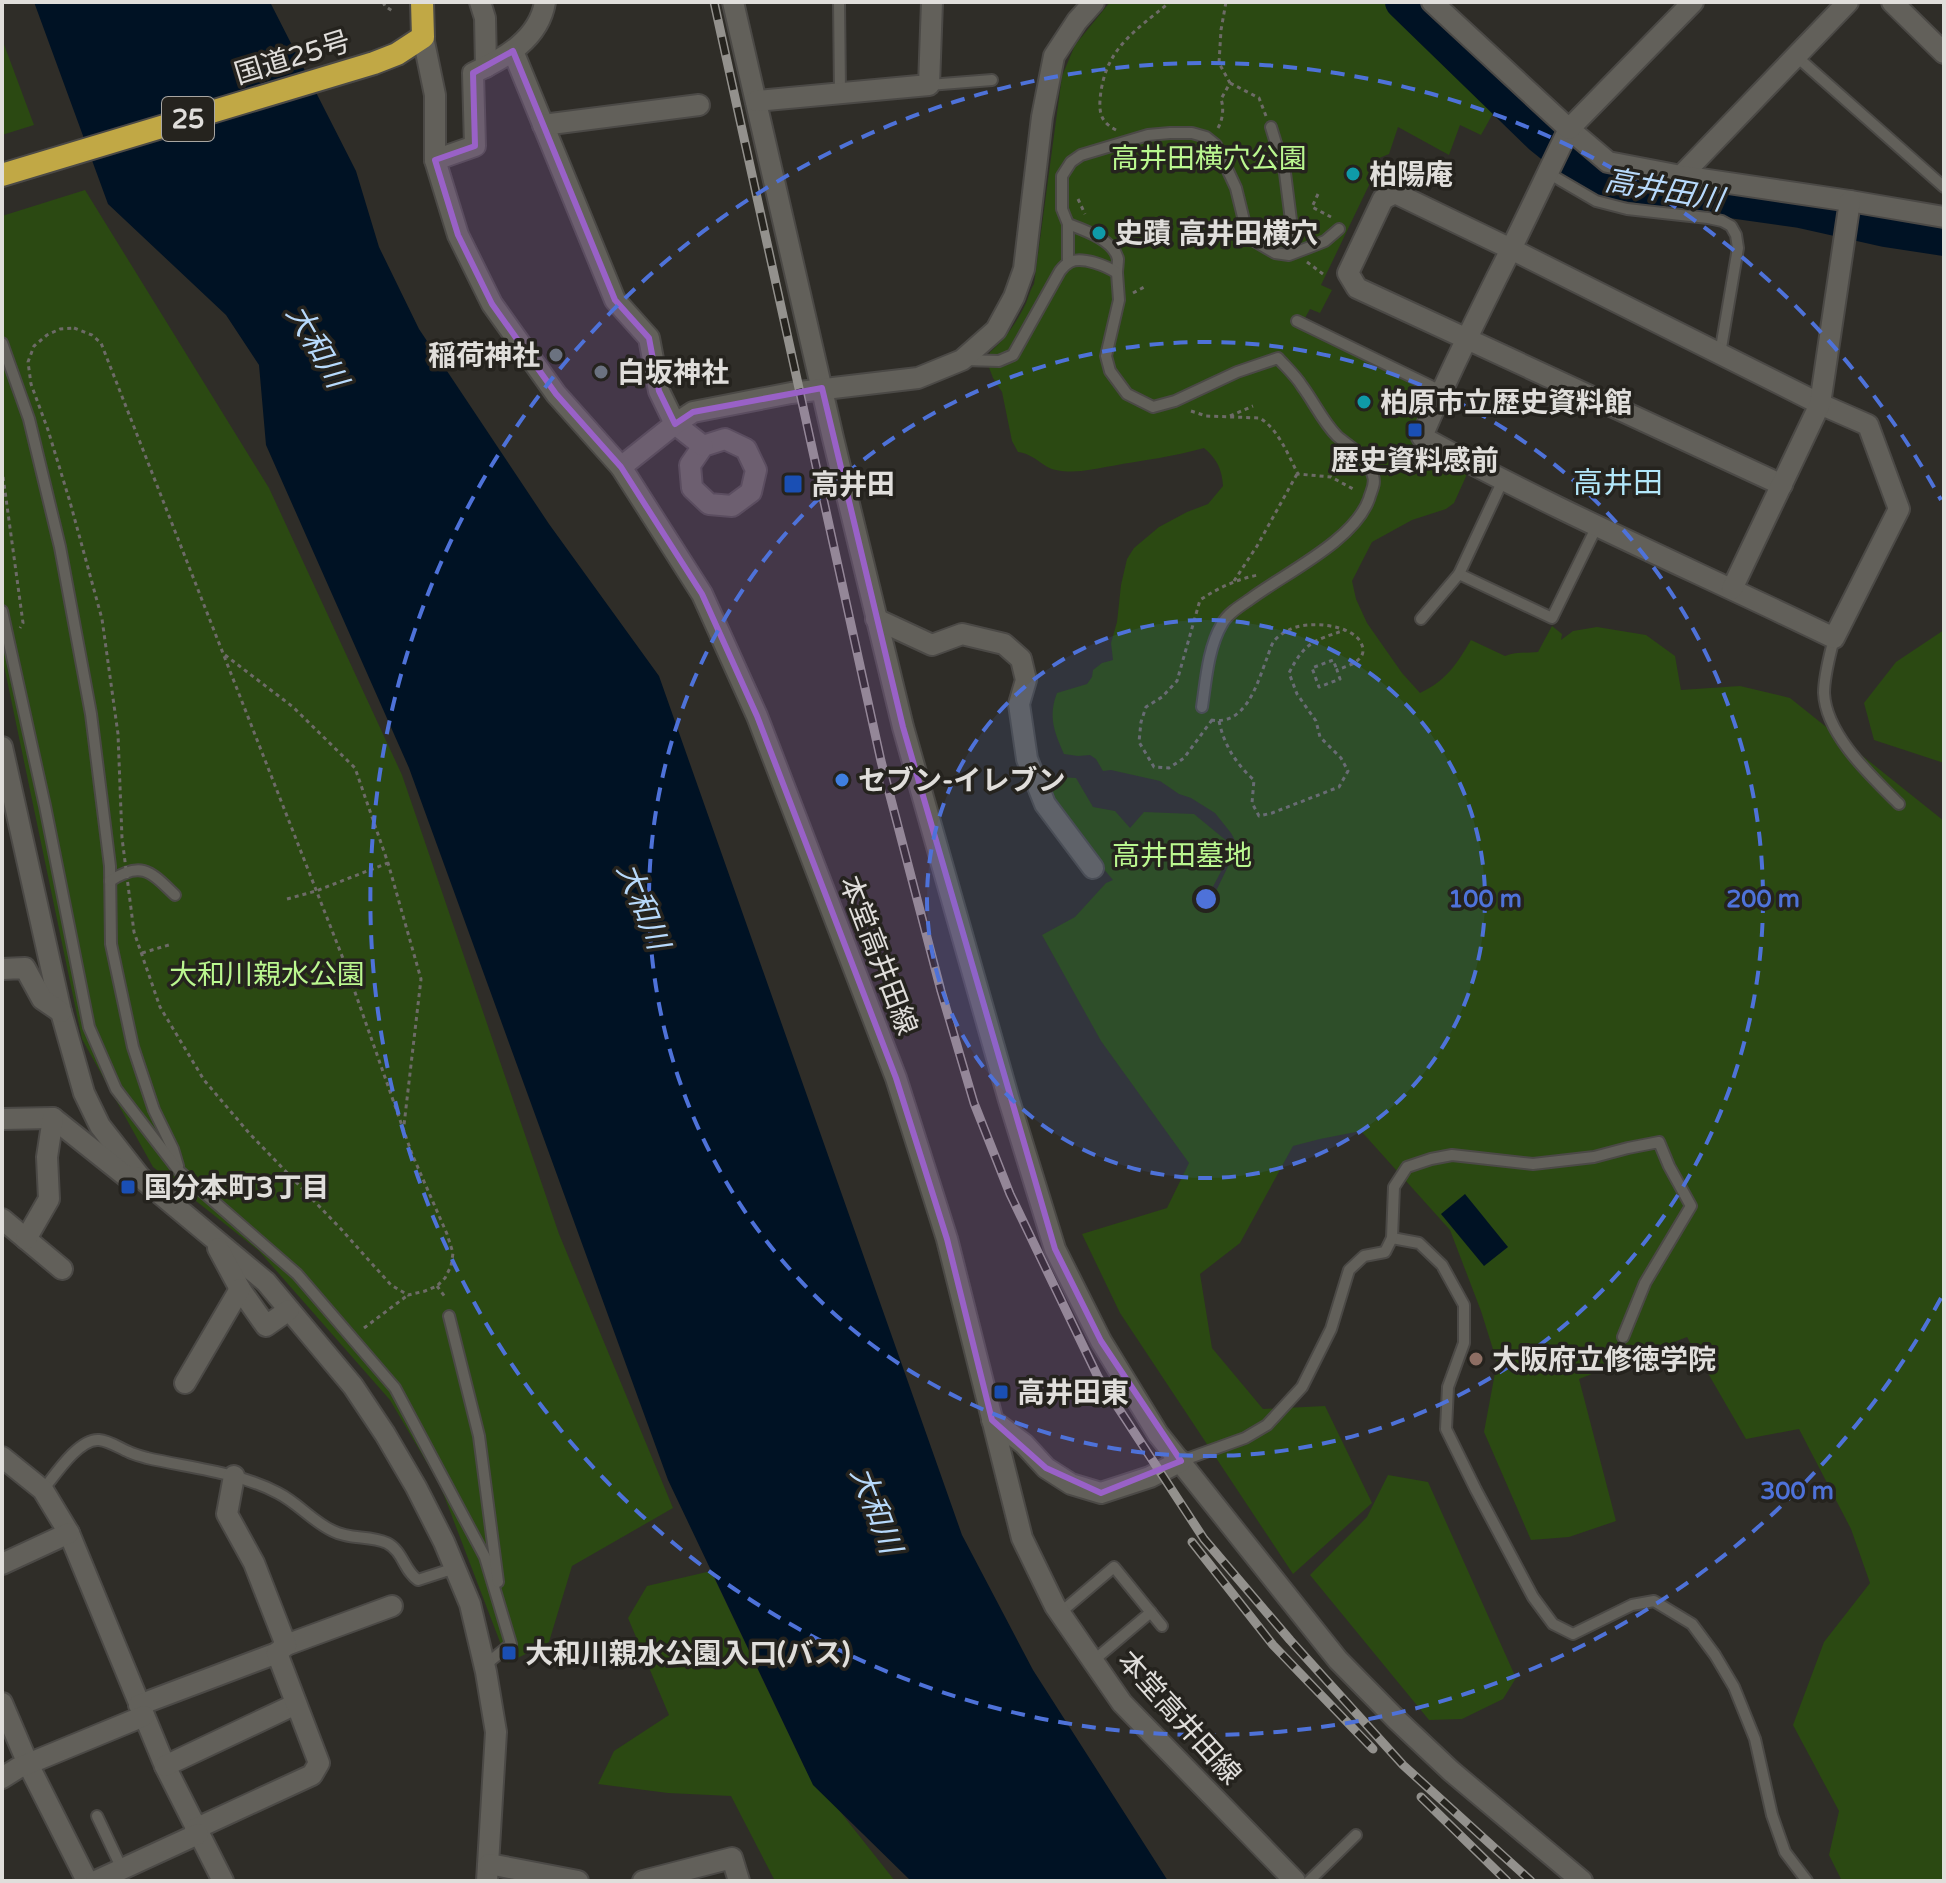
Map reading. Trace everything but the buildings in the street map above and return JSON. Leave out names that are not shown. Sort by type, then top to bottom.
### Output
[{"type":"highway","points":[[422,2],[423,37]]},
{"type":"highway","name":"国道25号","points":[[2,175],[374,63],[397,54],[423,37]]},
{"type":"street","points":[[480,2],[485,18],[486,67]]},
{"type":"street","points":[[435,160],[475,146],[473,73],[513,51],[535,29],[545,2]]},
{"type":"street","points":[[733,2],[876,619],[912,759],[1009,1100],[1055,1249],[1101,1341],[1158,1434],[1338,1660],[1451,1771],[1582,1881]]},
{"type":"street","points":[[756,101],[929,85],[932,2]]},
{"type":"street","points":[[621,467],[693,412],[822,388],[918,378],[962,360],[996,330],[1014,297],[1024,269],[1042,117],[1054,56],[1094,2]]},
{"type":"street","points":[[1432,2],[1558,151],[1848,215],[1944,217]]},
{"type":"street","points":[[1693,2],[1558,151],[1511,249],[1466,340],[1441,391],[1422,437],[1597,526],[1834,638],[1899,509],[1868,425],[1820,404],[1511,249],[1395,193],[1383,199],[1348,273],[1357,288],[1466,340],[1782,485]]},
{"type":"street","points":[[1681,176],[1848,2]]},
{"type":"street","points":[[1892,2],[1944,53]]},
{"type":"street","name":"本堂高井田線","points":[[423,37],[435,95],[435,160],[458,235],[492,304],[556,394],[621,467],[702,594],[757,716],[896,1078],[947,1239],[1022,1538],[1060,1613],[1122,1703],[1295,1881]]},
{"type":"street","points":[[513,51],[615,300],[649,338],[659,391],[675,424],[703,446]]},
{"type":"street","points":[[543,125],[699,105]]},
{"type":"street","points":[[1732,589],[1820,404],[1848,215]]},
{"type":"street","points":[[876,619],[932,645],[962,634],[1004,644],[1021,659],[1026,680],[1019,704],[1027,759],[1045,804],[1093,868]]},
{"type":"street","points":[[2,747],[4,771],[61,1012],[84,1093],[100,1126],[140,1177],[266,1282],[353,1386],[385,1434],[444,1542],[470,1604],[496,1732],[488,1872],[578,1881]]},
{"type":"street","points":[[2,969],[25,968],[42,999],[61,1012]]},
{"type":"street","points":[[2,1119],[53,1118],[127,1177],[140,1177]]},
{"type":"street","points":[[26,1239],[49,1199],[47,1157],[53,1118]]},
{"type":"street","points":[[2,1219],[62,1269]]},
{"type":"street","points":[[213,1238],[240,1289],[266,1326],[289,1310]]},
{"type":"street","points":[[185,1383],[240,1289]]},
{"type":"street","points":[[992,1420],[1024,1444],[1046,1468],[1071,1484],[1101,1493],[1150,1477],[1181,1461]]},
{"type":"street","points":[[2,1457],[43,1490],[69,1533],[165,1766],[223,1881]]},
{"type":"street","points":[[96,1881],[312,1775],[319,1763],[296,1704],[254,1563],[227,1514],[234,1476]]},
{"type":"street","points":[[2,1564],[69,1533]]},
{"type":"street","points":[[2,1778],[142,1710],[281,1649],[392,1606]]},
{"type":"street","points":[[2,1703],[28,1764],[87,1881]]},
{"type":"street","points":[[165,1766],[296,1704]]},
{"type":"street","points":[[643,1881],[732,1858],[739,1881]]},
{"type":"lane","points":[[839,2],[840,92]]},
{"type":"lane","points":[[1796,56],[1944,187]]},
{"type":"lane","points":[[929,85],[992,80]]},
{"type":"lane","points":[[1271,127],[1285,173],[1295,252]]},
{"type":"lane","points":[[1068,262],[1068,224],[1062,209],[1062,176],[1071,162],[1081,155],[1148,135],[1192,133],[1206,137],[1216,145],[1236,188],[1247,233],[1275,253],[1289,255],[1325,241],[1339,229]]},
{"type":"lane","points":[[1558,151],[1596,201],[1627,209],[1708,218],[1731,226],[1738,248],[1720,354]]},
{"type":"lane","points":[[1068,224],[1109,245],[1117,255],[1119,300],[1106,356],[1110,371],[1127,394],[1153,407],[1175,401],[1237,372],[1278,358],[1300,382],[1327,424],[1363,455],[1375,480],[1364,511],[1349,529],[1223,621],[1213,646],[1202,707]]},
{"type":"lane","points":[[962,360],[999,361],[1013,355],[1068,262],[1077,260],[1106,266],[1117,273]]},
{"type":"lane","points":[[1297,321],[1441,391]]},
{"type":"lane","points":[[2,343],[29,419],[60,547],[91,714],[110,866],[111,944],[133,1047],[179,1171]]},
{"type":"lane","points":[[1421,619],[1459,574],[1503,480]]},
{"type":"lane","points":[[1459,574],[1552,618],[1597,526]]},
{"type":"lane","points":[[2,611],[89,1027],[116,1089],[179,1171],[297,1274],[395,1388],[485,1557],[511,1644],[484,1666]]},
{"type":"lane","points":[[1834,638],[1824,694],[1832,722],[1856,760],[1899,804]]},
{"type":"lane","points":[[110,881],[126,870],[152,872],[175,895]]},
{"type":"lane","points":[[1181,1461],[1245,1438],[1267,1425],[1302,1387],[1331,1329],[1349,1270],[1364,1256],[1385,1252],[1392,1238],[1394,1187],[1407,1167],[1431,1159],[1452,1155],[1533,1164],[1594,1157],[1659,1142],[1691,1206],[1645,1283],[1623,1337]]},
{"type":"lane","points":[[1392,1238],[1419,1243],[1442,1265],[1464,1305],[1464,1343],[1448,1387],[1446,1429],[1533,1597],[1553,1624],[1573,1634],[1632,1605],[1654,1601],[1692,1624],[1734,1687],[1755,1739],[1772,1815],[1785,1852],[1807,1881]]},
{"type":"lane","points":[[449,1316],[479,1436],[502,1612]]},
{"type":"lane","points":[[43,1490],[73,1453],[83,1444],[96,1439],[147,1458],[254,1481],[291,1500],[334,1532],[386,1543],[398,1551],[412,1576],[418,1580],[455,1568]]},
{"type":"lane","points":[[1060,1613],[1114,1567],[1162,1626]]},
{"type":"lane","points":[[1093,1661],[1151,1612]]},
{"type":"lane","points":[[97,1816],[122,1869]]},
{"type":"lane","points":[[1309,1881],[1356,1835]]},
{"type":"path","points":[[383,2],[394,12]]},
{"type":"path","points":[[1118,131],[1102,120],[1101,87],[1106,67],[1119,46],[1170,2]]},
{"type":"path","points":[[1226,2],[1219,63],[1230,83],[1259,98],[1271,127]]},
{"type":"path","points":[[1210,140],[1220,124],[1221,99],[1230,83]]},
{"type":"path","points":[[1318,194],[1312,207],[1332,217]]},
{"type":"path","points":[[351,1337],[408,1295],[437,1286],[451,1266],[453,1253],[412,1154],[344,961],[101,343],[92,335],[74,328],[60,329],[34,346],[28,362],[31,384],[66,488],[102,619],[118,734],[122,838],[134,932],[160,1007],[204,1080],[249,1133],[391,1285],[408,1295]]},
{"type":"path","points":[[1175,401],[1188,410],[1206,416],[1260,418],[1268,422],[1298,474]]},
{"type":"path","points":[[1228,417],[1253,406]]},
{"type":"path","points":[[2,469],[23,623],[9,645]]},
{"type":"path","points":[[1298,474],[1331,477],[1369,497]]},
{"type":"path","points":[[1234,581],[1298,474]]},
{"type":"path","points":[[1282,577],[1259,575],[1234,581],[1200,600],[1177,681],[1162,697],[1146,707],[1139,742],[1154,767],[1169,768],[1184,758],[1212,720],[1231,719],[1242,712],[1274,640],[1292,628],[1311,624],[1352,632],[1360,639],[1364,650],[1361,658],[1337,670]]},
{"type":"path","points":[[1219,721],[1232,755],[1241,769],[1254,780],[1252,803],[1259,816],[1339,787],[1348,771],[1345,764],[1320,737],[1316,721],[1297,694],[1289,673],[1304,648],[1345,630]]},
{"type":"path","points":[[223,654],[293,707],[355,768],[388,863],[421,979],[403,1129]]},
{"type":"path","points":[[1333,660],[1337,670],[1340,679],[1319,687],[1312,668],[1333,660]]},
{"type":"path","points":[[287,899],[388,863]]},
{"type":"path","points":[[142,953],[172,944]]},
{"type":"path","points":[[437,1286],[445,1297]]},
{"type":"highlighted area","points":[[513,51],[615,300],[649,338],[659,391],[675,424],[693,412],[822,388],[903,727],[1055,1249],[1101,1341],[1181,1461],[1101,1493],[1046,1468],[992,1420],[947,1239],[896,1078],[757,716],[702,594],[621,467],[556,394],[492,304],[458,235],[435,160],[475,146],[473,73]]},
{"type":"green space","points":[[1110,2],[1388,2],[1432,50],[1496,108],[1481,135],[1460,125],[1449,155],[1398,127],[1389,154],[1377,159],[1371,181],[1321,285],[1332,290],[1320,313],[1310,309],[1301,325],[1427,392],[1408,437],[1468,472],[1454,503],[1446,509],[1412,520],[1372,542],[1352,581],[1367,623],[1420,693],[1450,671],[1471,640],[1505,656],[1538,652],[1552,626],[1562,634],[1561,640],[1573,631],[1597,627],[1646,635],[1675,656],[1681,690],[1740,686],[1790,698],[1944,821],[1944,1881],[1842,1881],[1829,1855],[1839,1811],[1793,1725],[1824,1642],[1870,1583],[1851,1529],[1799,1429],[1746,1439],[1687,1337],[1579,1379],[1616,1521],[1569,1537],[1531,1540],[1484,1432],[1497,1362],[1450,1230],[1361,1131],[1293,1146],[1240,1243],[1200,1274],[1212,1348],[1263,1409],[1325,1406],[1372,1503],[1293,1574],[1120,1313],[1082,1234],[1167,1208],[1189,1163],[1101,1041],[1042,935],[1075,917],[1106,883],[1113,880],[1049,804],[1041,776],[1076,778],[1093,807],[1115,811],[1130,828],[1144,812],[1194,814],[1234,847],[1208,896],[1214,895],[1238,846],[1215,813],[1160,781],[1103,771],[1090,755],[1064,754],[1053,717],[1057,693],[1087,684],[1093,670],[1113,660],[1111,643],[1121,585],[1127,559],[1134,548],[1159,527],[1208,504],[1223,486],[1218,465],[1204,448],[1084,471],[1051,469],[1018,452],[1012,441],[1002,392],[988,365],[990,352],[1015,323],[1034,284],[1062,76],[1075,45]]},
{"type":"green space","points":[[2,39],[34,125],[2,135]]},
{"type":"green space","name":"大和川親水公園","points":[[85,190],[269,488],[402,775],[559,1234],[673,1508],[572,1566],[549,1642],[508,1663],[440,1485],[390,1400],[259,1251],[153,1167],[82,1039],[2,656],[2,216]]},
{"type":"green space","points":[[1944,630],[1944,763],[1874,740],[1864,703],[1896,662]]},
{"type":"green space","points":[[1388,1475],[1428,1482],[1516,1678],[1503,1699],[1462,1719],[1429,1720],[1310,1575],[1367,1517]]},
{"type":"green space","points":[[711,1571],[804,1766],[895,1881],[775,1881],[731,1796],[668,1793],[598,1784],[614,1751],[669,1715],[628,1618],[647,1586]]},
{"type":"water","name":"大和川","points":[[34,2],[270,2],[356,171],[379,247],[419,329],[549,524],[659,676],[962,1535],[1033,1670],[1168,1881],[911,1881],[813,1785],[668,1480],[409,768],[266,445],[259,365],[226,315],[108,204]]},
{"type":"water","points":[[1465,1194],[1508,1247],[1484,1266],[1441,1214]]},
{"type":"waterway","name":"高井田川","points":[[1402,2],[1541,137],[1592,178],[1800,211],[1885,230],[1944,239]]},
{"type":"railway","points":[[714,2],[881,761],[941,991],[974,1103],[1010,1194],[1098,1377],[1204,1539],[1403,1765],[1531,1881]]},
{"type":"railway","points":[[1192,1542],[1273,1645],[1373,1749]]},
{"type":"railway","points":[[1421,1797],[1507,1881]]},
{"type":"place","name":"柏陽庵","points":[[1353,174]]},
{"type":"place","name":"史蹟 高井田横穴","points":[[1099,233]]},
{"type":"place","name":"稲荷神社","points":[[556,355]]},
{"type":"place","name":"白坂神社","points":[[601,372]]},
{"type":"place","name":"柏原市立歴史資料館","points":[[1364,402]]},
{"type":"place","name":"歴史資料感前","points":[[1415,430]]},
{"type":"place","name":"高井田","points":[[793,484]]},
{"type":"place","name":"セブン-イレブン","points":[[842,780]]},
{"type":"place","name":"国分本町3丁目","points":[[128,1187]]},
{"type":"place","name":"大阪府立修徳学院","points":[[1476,1359]]},
{"type":"place","name":"高井田東","points":[[1001,1392]]},
{"type":"place","name":"大和川親水公園入口(バス)","points":[[509,1653]]},
{"type":"district","name":"高井田","points":[[1618,483]]},
{"type":"park label","name":"高井田横穴公園","points":[[1209,158]]},
{"type":"park label","name":"高井田墓地","points":[[1182,855]]}]
